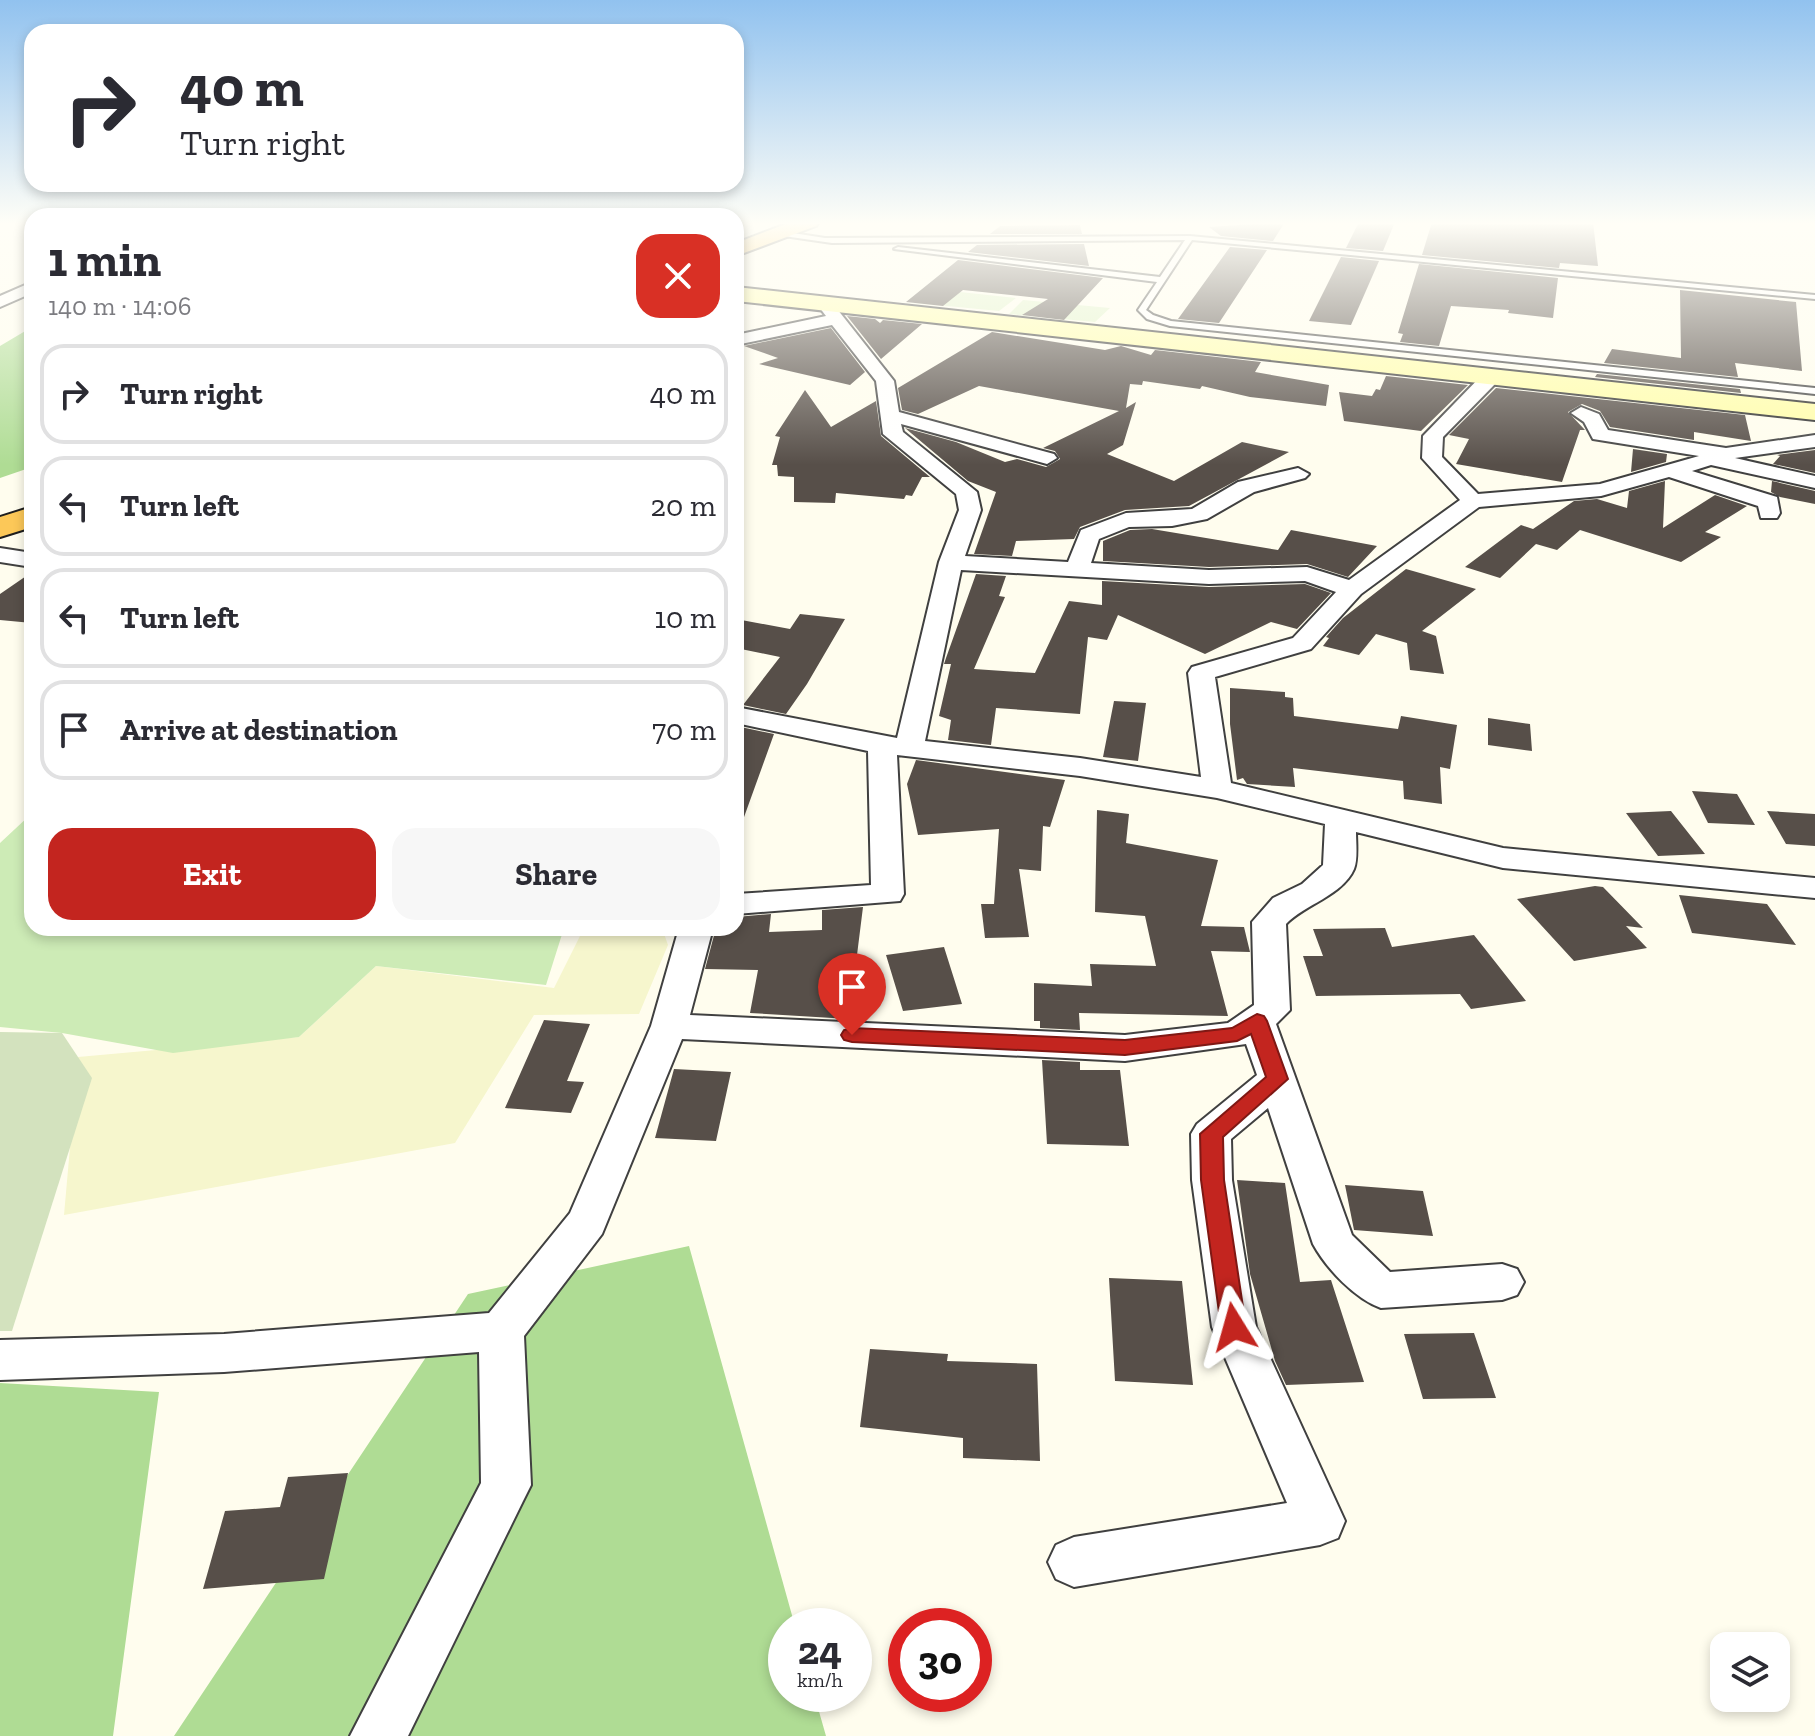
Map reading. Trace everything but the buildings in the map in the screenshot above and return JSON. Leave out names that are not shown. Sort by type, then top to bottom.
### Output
[{"type":"highway","points":[[0,528],[24,519]]},
{"type":"main road","points":[[785,303],[829,311],[1815,412]]},
{"type":"street","points":[[744,340],[829,311],[885,381],[893,434],[902,444],[948,474],[966,492],[970,510],[951,562],[895,747],[888,894],[744,903]]},
{"type":"street","points":[[1473,501],[1432,458],[1433,436],[1491,377]]},
{"type":"street","points":[[1581,413],[1592,418],[1600,435],[1720,457],[1815,482]]},
{"type":"street","points":[[889,415],[1047,458]]},
{"type":"street","points":[[1217,789],[1201,673],[1302,644],[1352,589],[1473,501],[1601,490],[1720,457],[1815,441]]},
{"type":"street","points":[[1674,472],[1754,495],[1769,502],[1769,513]]},
{"type":"street","points":[[1077,569],[1089,535],[1126,520],[1172,519],[1199,514],[1246,487],[1298,474]]},
{"type":"street","points":[[0,555],[24,559]]},
{"type":"street","points":[[951,562],[1209,577],[1307,574],[1352,589]]},
{"type":"street","points":[[744,717],[895,747],[1080,767],[1217,789],[1503,858],[1815,888]]},
{"type":"street","points":[[669,1026],[1125,1048],[1237,1034],[1272,1010],[1269,922],[1285,905],[1314,891],[1339,868],[1341,820]]},
{"type":"street","points":[[378,1736],[506,1485],[501,1331],[587,1222],[669,1026],[694,936]]},
{"type":"street","points":[[1257,1021],[1334,1244],[1381,1290],[1502,1282]]},
{"type":"street","points":[[1074,1562],[1320,1521],[1234,1327],[1212,1180],[1211,1134],[1277,1079]]},
{"type":"street","points":[[0,1360],[224,1353],[501,1331]]},
{"type":"lane","points":[[1147,303],[1142,310],[1150,317],[1170,323],[1815,391]]},
{"type":"green space","points":[[916,303],[1009,303],[999,311]]},
{"type":"green space","points":[[1020,303],[1110,308],[1095,322],[1009,314]]},
{"type":"green space","points":[[24,332],[24,470],[0,478],[0,346]]},
{"type":"green space","points":[[24,821],[24,936],[561,936],[546,985],[376,966],[299,1037],[173,1053],[62,1033],[0,1027],[0,843]]},
{"type":"green space","points":[[580,936],[665,936],[668,945],[639,1014],[534,1015],[455,1143],[64,1215],[78,1057],[299,1037],[376,966],[554,988]]},
{"type":"green space","points":[[0,1032],[62,1033],[92,1078],[12,1331],[0,1331]]},
{"type":"green space","points":[[689,1246],[790,1608],[768,1608],[768,1712],[819,1712],[826,1736],[174,1736],[468,1294]]},
{"type":"green space","points":[[0,1383],[159,1392],[113,1736],[0,1736]]},
{"type":"route","points":[[852,1035],[1125,1048],[1237,1034],[1257,1021],[1277,1079],[1211,1134],[1212,1180],[1234,1327]]}]
